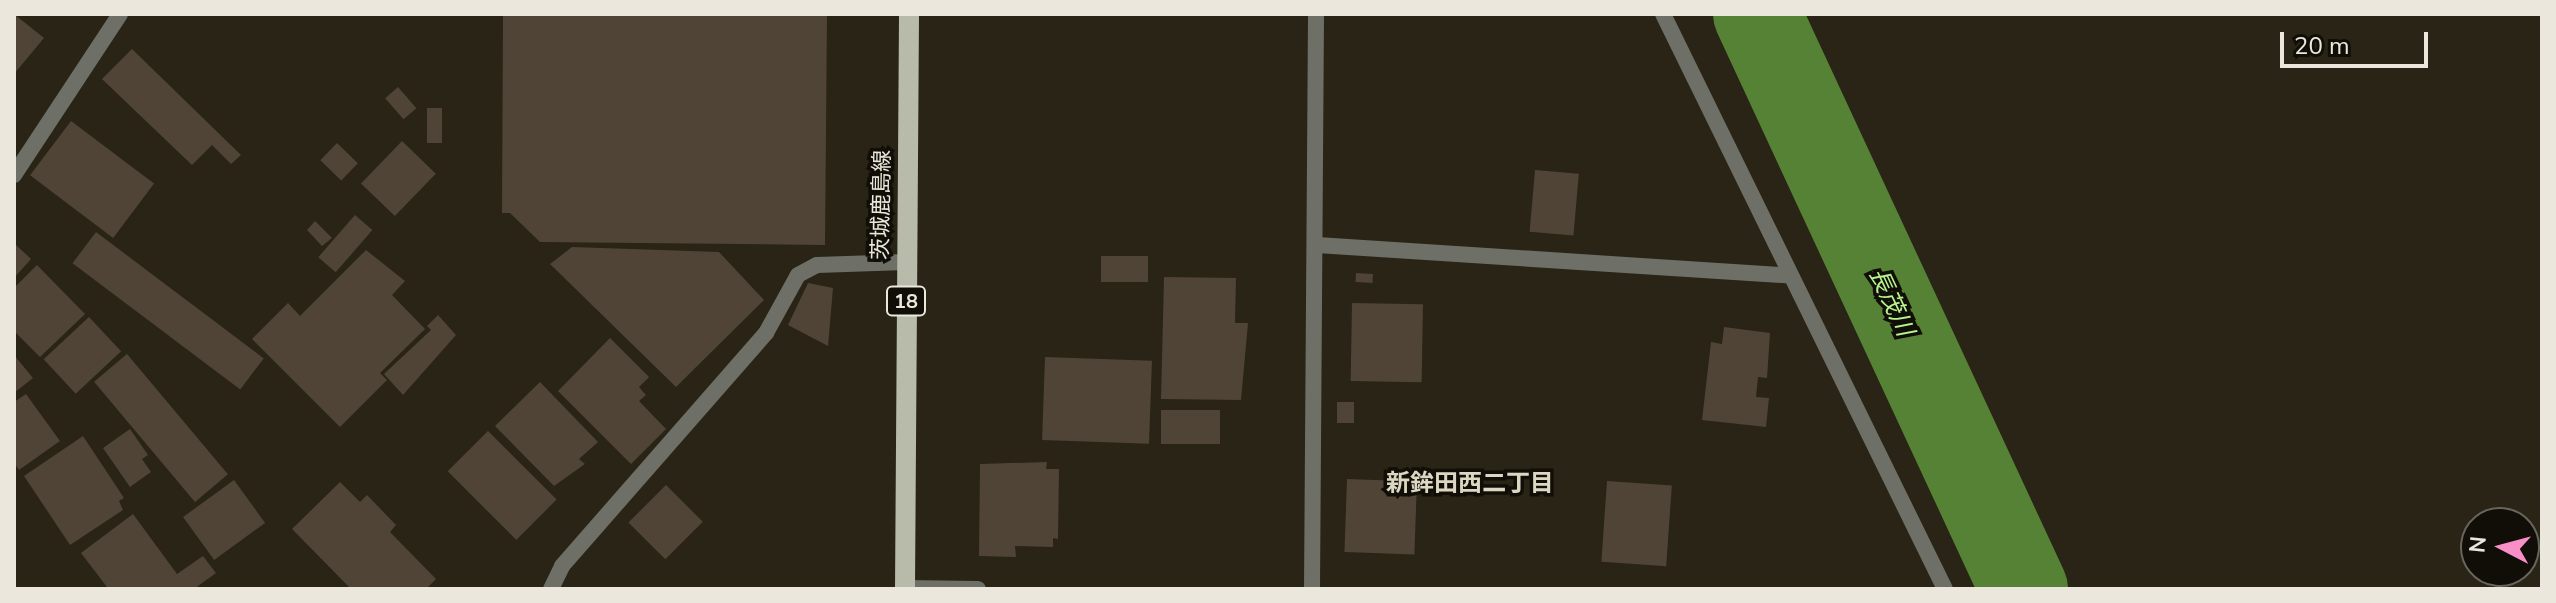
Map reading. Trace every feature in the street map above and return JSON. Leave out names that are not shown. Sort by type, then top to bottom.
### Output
[{"type":"main road","name":"茨城鹿島線","points":[[905,589],[909,14]]},
{"type":"street","points":[[14,175],[120,14]]},
{"type":"street","points":[[1312,589],[1317,245],[1316,14]]},
{"type":"street","points":[[1663,14],[1945,589]]},
{"type":"street","points":[[1317,245],[1790,276]]},
{"type":"street","points":[[551,589],[562,566],[766,333],[798,275],[817,265],[906,262]]},
{"type":"street","points":[[905,589],[978,589]]},
{"type":"building","points":[[14,14],[44,38],[14,74]]},
{"type":"building","points":[[503,14],[827,14],[825,245],[540,242],[510,213],[502,213]]},
{"type":"building","points":[[132,49],[241,155],[231,164],[212,145],[192,165],[102,79]]},
{"type":"building","points":[[398,87],[416,108],[404,119],[385,98]]},
{"type":"building","points":[[427,108],[442,108],[442,143],[427,143]]},
{"type":"building","points":[[71,121],[154,184],[113,238],[30,175]]},
{"type":"building","points":[[402,141],[436,174],[395,216],[361,183]]},
{"type":"building","points":[[337,143],[358,163],[341,180],[320,160]]},
{"type":"building","points":[[1535,170],[1579,174],[1573,236],[1530,232]]},
{"type":"building","points":[[355,215],[372,230],[336,272],[318,257]]},
{"type":"building","points":[[315,221],[332,238],[322,246],[307,230]]},
{"type":"building","points":[[96,232],[264,358],[240,390],[73,263]]},
{"type":"building","points":[[14,243],[31,259],[14,278]]},
{"type":"building","points":[[572,247],[719,252],[764,300],[676,387],[550,264]]},
{"type":"building","points":[[366,250],[405,281],[392,295],[425,329],[380,373],[387,380],[340,427],[252,339],[288,303],[300,316]]},
{"type":"building","points":[[1101,256],[1148,256],[1148,282],[1101,282]]},
{"type":"building","points":[[37,265],[85,314],[40,357],[14,331],[14,288]]},
{"type":"building","points":[[1356,273],[1373,274],[1373,283],[1356,282]]},
{"type":"building","points":[[1164,277],[1236,278],[1235,323],[1248,323],[1241,400],[1161,399]]},
{"type":"building","points":[[808,283],[833,288],[828,346],[788,325]]},
{"type":"building","points":[[1352,303],[1423,304],[1422,382],[1351,381]]},
{"type":"building","points":[[438,315],[456,335],[403,395],[384,374],[431,330],[427,326]]},
{"type":"building","points":[[89,317],[121,351],[76,394],[44,359]]},
{"type":"building","points":[[1724,327],[1770,333],[1767,378],[1758,377],[1756,397],[1769,398],[1766,427],[1702,420],[1711,342],[1722,344]]},
{"type":"building","points":[[610,338],[649,377],[639,387],[646,395],[639,401],[666,429],[631,464],[558,391]]},
{"type":"building","points":[[127,354],[228,474],[195,502],[94,382]]},
{"type":"building","points":[[14,355],[33,378],[14,393]]},
{"type":"building","points":[[1045,357],[1152,361],[1149,444],[1042,440]]},
{"type":"building","points":[[540,382],[598,442],[579,459],[585,464],[554,486],[495,426]]},
{"type":"building","points":[[26,394],[60,441],[19,470],[14,463],[14,402]]},
{"type":"building","points":[[1337,402],[1354,402],[1354,423],[1337,423]]},
{"type":"building","points":[[1161,410],[1220,410],[1220,444],[1161,444]]},
{"type":"building","points":[[130,429],[148,455],[142,459],[151,472],[130,487],[103,448]]},
{"type":"building","points":[[488,431],[557,500],[516,540],[448,471]]},
{"type":"building","points":[[83,436],[124,498],[119,501],[123,510],[70,545],[24,476]]},
{"type":"building","points":[[1047,462],[1046,469],[1059,469],[1058,539],[1053,538],[1053,547],[1015,546],[1016,557],[979,556],[980,464]]},
{"type":"building","points":[[1347,479],[1417,481],[1414,554],[1344,552]]},
{"type":"building","points":[[234,480],[265,523],[214,560],[183,517]]},
{"type":"building","points":[[1607,481],[1672,486],[1666,566],[1601,562]]},
{"type":"building","points":[[340,482],[360,502],[367,495],[396,525],[390,532],[436,579],[426,589],[351,589],[292,529]]},
{"type":"building","points":[[666,485],[703,522],[665,559],[629,522]]},
{"type":"building","points":[[133,514],[177,574],[203,556],[216,573],[194,589],[107,587],[81,553]]},
{"type":"waterway","name":"長茂川","points":[[1757,14],[2024,589]]},
{"type":"district","name":"新鉾田西二丁目","points":[[1470,484]]}]
